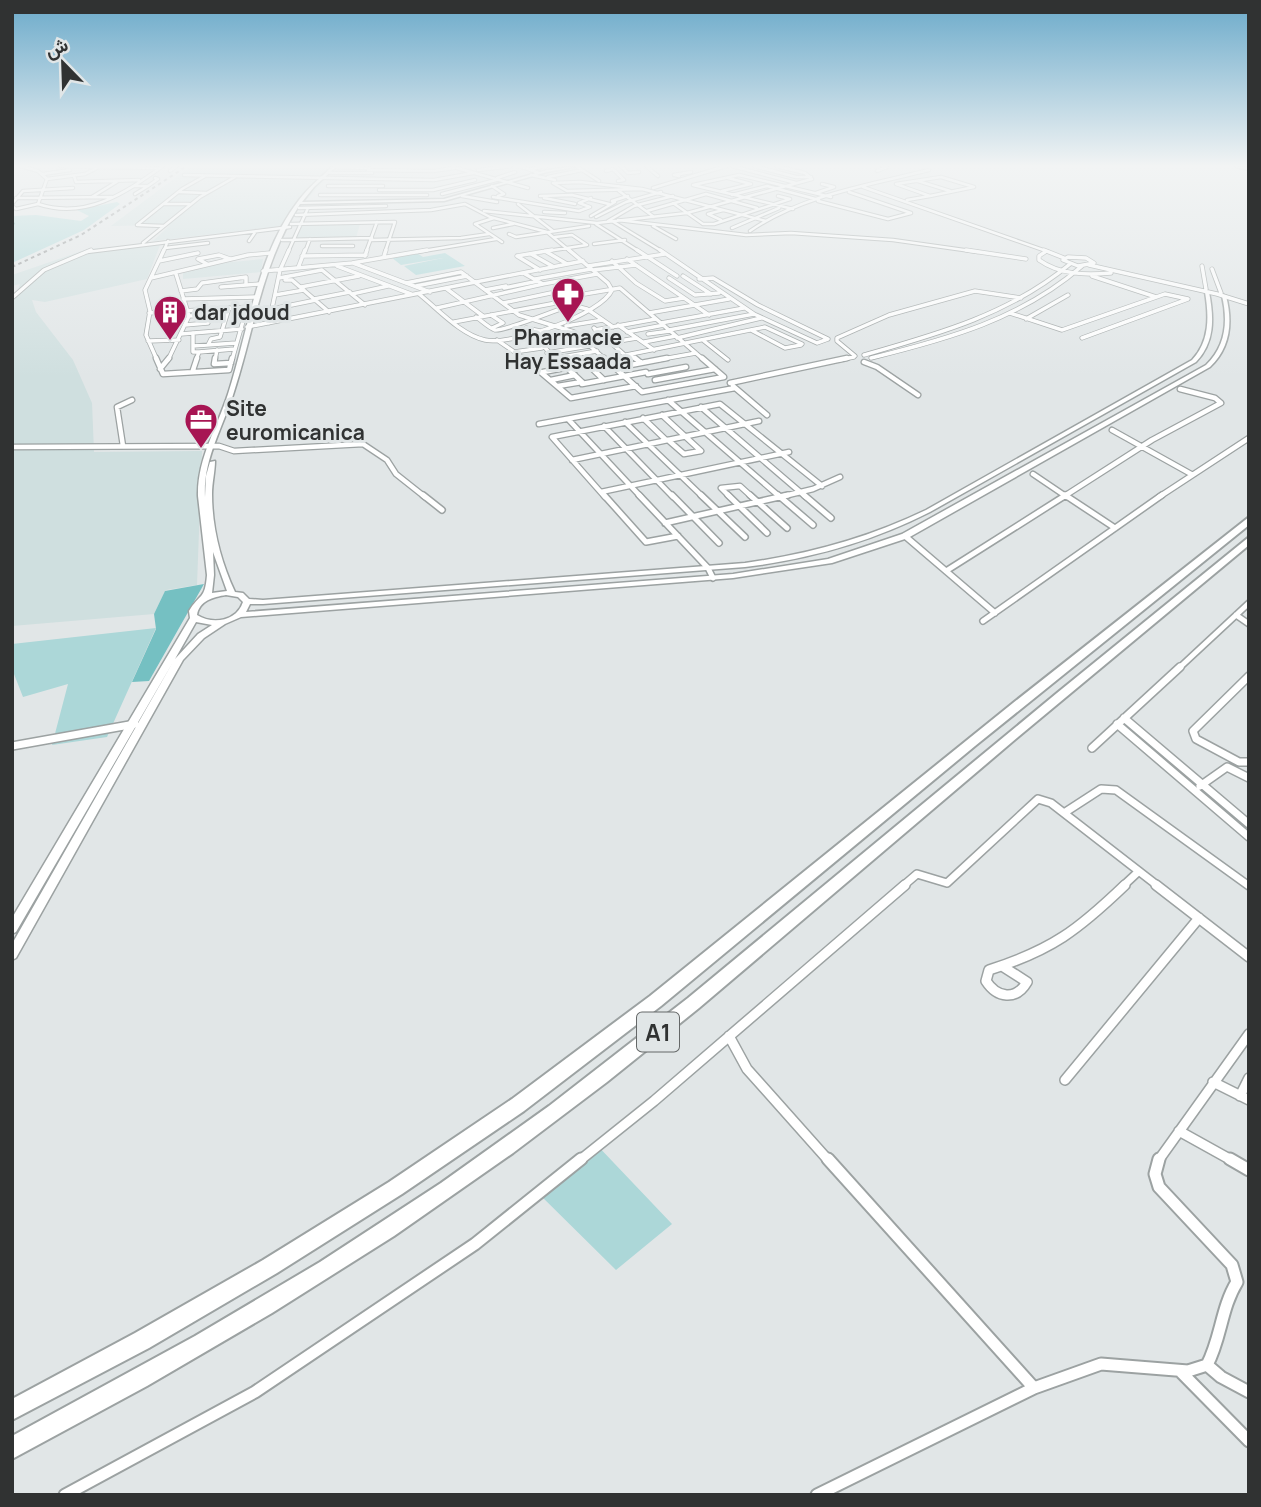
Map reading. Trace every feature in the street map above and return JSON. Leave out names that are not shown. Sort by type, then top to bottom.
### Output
[{"type":"highway","name":"A1","points":[[12,1410],[106,1362],[265,1269],[410,1179],[517,1105],[663,995],[1113,627],[1249,520]]},
{"type":"highway","name":"A1","points":[[12,1448],[131,1385],[325,1271],[507,1147],[700,998],[1093,667],[1249,540]]},
{"type":"street","points":[[143,243],[151,236]]},
{"type":"street","points":[[12,298],[44,270],[83,254],[143,243],[209,236]]},
{"type":"street","points":[[249,241],[252,236]]},
{"type":"street","points":[[225,320],[242,319],[253,306],[270,253],[281,236]]},
{"type":"street","points":[[284,236],[259,284],[248,328],[248,340],[208,479],[211,520],[223,576],[232,593],[247,601],[263,602],[708,568],[774,561],[820,552],[879,534],[928,511],[1198,358],[1205,349],[1209,328],[1202,265]]},
{"type":"street","points":[[269,323],[280,270],[294,236]]},
{"type":"street","points":[[384,256],[391,236]]},
{"type":"street","points":[[282,240],[473,236]]},
{"type":"street","points":[[492,236],[502,242]]},
{"type":"street","points":[[555,237],[561,236]]},
{"type":"street","points":[[540,270],[517,256],[587,245],[574,236]]},
{"type":"street","points":[[616,236],[677,276]]},
{"type":"street","points":[[636,236],[692,274],[703,289],[711,294]]},
{"type":"street","points":[[671,236],[676,239]]},
{"type":"street","points":[[835,236],[896,241],[1026,259]]},
{"type":"street","points":[[1003,236],[1064,258],[1084,257],[1092,264],[1119,272],[1205,290]]},
{"type":"street","points":[[442,247],[444,237]]},
{"type":"street","points":[[419,294],[484,340],[541,331],[606,300],[611,294],[611,288],[555,237]]},
{"type":"street","points":[[333,256],[340,238]]},
{"type":"street","points":[[340,264],[356,238]]},
{"type":"street","points":[[404,253],[408,238]]},
{"type":"street","points":[[423,250],[426,238]]},
{"type":"street","points":[[460,244],[461,238]]},
{"type":"street","points":[[298,268],[310,239]]},
{"type":"street","points":[[317,266],[325,239]]},
{"type":"street","points":[[266,271],[352,263],[365,257],[371,239]]},
{"type":"street","points":[[302,256],[379,257],[496,239]]},
{"type":"street","points":[[594,244],[640,239]]},
{"type":"street","points":[[168,241],[145,290],[149,312],[146,334],[164,374],[193,370],[228,370],[236,343],[248,328]]},
{"type":"street","points":[[165,248],[208,243]]},
{"type":"street","points":[[159,261],[199,253],[189,245]]},
{"type":"street","points":[[322,246],[353,246]]},
{"type":"street","points":[[544,251],[567,264]]},
{"type":"street","points":[[551,255],[572,252]]},
{"type":"street","points":[[1045,252],[1039,256],[1040,261],[1063,271],[1119,272]]},
{"type":"street","points":[[151,278],[270,253]]},
{"type":"street","points":[[530,253],[554,267]]},
{"type":"street","points":[[437,308],[568,279],[612,261],[665,254]]},
{"type":"street","points":[[208,265],[198,259],[218,255],[232,259]]},
{"type":"street","points":[[559,259],[577,256]]},
{"type":"street","points":[[1064,258],[1063,261],[1070,264],[1092,264],[1222,294],[1249,303]]},
{"type":"street","points":[[627,259],[700,308],[713,321]]},
{"type":"street","points":[[181,334],[248,328],[583,261]]},
{"type":"street","points":[[612,261],[636,283],[665,301],[684,298]]},
{"type":"street","points":[[352,263],[432,292]]},
{"type":"street","points":[[730,383],[855,357],[943,331],[1022,299],[1070,264]]},
{"type":"street","points":[[333,265],[413,295]]},
{"type":"street","points":[[485,290],[592,269],[636,265]]},
{"type":"street","points":[[863,362],[954,335],[1010,313],[1049,292],[1082,266]]},
{"type":"street","points":[[278,280],[323,270],[365,305]]},
{"type":"street","points":[[238,615],[713,578],[820,563],[905,536],[1212,363],[1221,351],[1226,334],[1227,314],[1212,270]]},
{"type":"street","points":[[405,283],[460,272],[513,310],[531,319],[574,332],[644,392],[724,378]]},
{"type":"street","points":[[1089,273],[1156,297]]},
{"type":"street","points":[[160,369],[167,363],[185,325],[188,312],[176,274]]},
{"type":"street","points":[[524,274],[542,284]]},
{"type":"street","points":[[636,283],[692,274]]},
{"type":"street","points":[[275,295],[362,276]]},
{"type":"street","points":[[415,286],[467,276]]},
{"type":"street","points":[[682,286],[698,282],[713,277],[757,305],[828,340],[817,343],[754,314],[711,287],[698,282],[690,280],[683,276]]},
{"type":"street","points":[[181,292],[197,289],[202,282],[247,277],[246,285]]},
{"type":"street","points":[[669,278],[695,295],[720,293]]},
{"type":"street","points":[[278,280],[292,279],[329,312]]},
{"type":"street","points":[[568,279],[587,292],[606,300]]},
{"type":"street","points":[[496,280],[512,292]]},
{"type":"street","points":[[676,282],[690,280]]},
{"type":"street","points":[[218,281],[218,286],[221,287],[246,288],[244,296]]},
{"type":"street","points":[[551,282],[563,290]]},
{"type":"street","points":[[230,288],[259,284]]},
{"type":"street","points":[[558,287],[574,284]]},
{"type":"street","points":[[272,309],[389,286]]},
{"type":"street","points":[[218,296],[221,287]]},
{"type":"street","points":[[503,303],[579,287]]},
{"type":"street","points":[[688,291],[711,287]]},
{"type":"street","points":[[228,295],[230,288]]},
{"type":"street","points":[[555,299],[620,288],[767,415]]},
{"type":"street","points":[[625,291],[644,288]]},
{"type":"street","points":[[447,289],[483,316]]},
{"type":"street","points":[[1026,319],[1067,296],[1038,289]]},
{"type":"street","points":[[918,395],[877,367],[855,357],[836,338],[863,324],[919,305],[977,291],[1022,299]]},
{"type":"street","points":[[545,293],[561,302],[587,309],[654,350]]},
{"type":"street","points":[[1010,313],[1065,330],[1169,293],[1188,300],[1082,338]]},
{"type":"street","points":[[575,295],[594,306]]},
{"type":"street","points":[[218,296],[256,296]]},
{"type":"street","points":[[183,299],[244,296]]},
{"type":"street","points":[[530,297],[545,305]]},
{"type":"street","points":[[574,332],[615,326],[695,305],[730,299]]},
{"type":"street","points":[[518,300],[532,308],[550,313]]},
{"type":"street","points":[[454,321],[561,302]]},
{"type":"street","points":[[712,302],[727,311]]},
{"type":"street","points":[[477,317],[492,328],[510,329],[544,313],[572,305]]},
{"type":"street","points":[[626,332],[757,305]]},
{"type":"street","points":[[149,312],[188,312],[253,306]]},
{"type":"street","points":[[208,345],[211,339],[220,337],[229,308]]},
{"type":"street","points":[[652,317],[700,308]]},
{"type":"street","points":[[188,312],[227,314]]},
{"type":"street","points":[[544,313],[569,318]]},
{"type":"street","points":[[491,314],[503,323],[492,328]]},
{"type":"street","points":[[641,329],[650,336],[754,314]]},
{"type":"street","points":[[205,332],[208,315]]},
{"type":"street","points":[[644,342],[762,318]]},
{"type":"street","points":[[242,319],[248,328]]},
{"type":"street","points":[[562,327],[603,320]]},
{"type":"street","points":[[592,322],[597,327],[595,329],[610,343],[641,363],[649,371],[647,373],[664,388]]},
{"type":"street","points":[[185,325],[208,323]]},
{"type":"street","points":[[543,372],[607,361],[663,348],[704,341],[751,330],[766,327],[802,344],[786,348],[751,330]]},
{"type":"street","points":[[526,328],[541,331]]},
{"type":"street","points":[[943,331],[954,335]]},
{"type":"street","points":[[194,333],[193,352],[234,349]]},
{"type":"street","points":[[937,333],[948,337]]},
{"type":"street","points":[[533,334],[547,353],[583,383]]},
{"type":"street","points":[[547,353],[637,338]]},
{"type":"street","points":[[514,352],[582,339]]},
{"type":"street","points":[[775,342],[791,339]]},
{"type":"street","points":[[148,341],[178,340]]},
{"type":"street","points":[[497,340],[543,372],[571,398],[636,386]]},
{"type":"street","points":[[704,341],[728,360],[709,364]]},
{"type":"street","points":[[193,346],[236,343]]},
{"type":"street","points":[[558,386],[687,366],[663,348]]},
{"type":"street","points":[[848,348],[871,359],[877,367]]},
{"type":"street","points":[[217,350],[214,364],[231,363]]},
{"type":"street","points":[[554,359],[597,351]]},
{"type":"street","points":[[193,370],[199,352]]},
{"type":"street","points":[[615,368],[696,353]]},
{"type":"street","points":[[577,355],[604,380]]},
{"type":"street","points":[[675,369],[683,375]]},
{"type":"street","points":[[655,380],[715,369]]},
{"type":"street","points":[[551,380],[575,375]]},
{"type":"street","points":[[583,383],[579,384],[591,395]]},
{"type":"street","points":[[539,424],[735,388]]},
{"type":"street","points":[[946,571],[1142,446],[1222,403],[1215,398],[1180,389]]},
{"type":"street","points":[[123,446],[124,433],[116,414],[117,407],[132,400]]},
{"type":"street","points":[[668,400],[813,525]]},
{"type":"street","points":[[678,536],[646,542],[552,438],[722,404],[779,454],[822,486]]},
{"type":"street","points":[[701,407],[831,518]]},
{"type":"street","points":[[643,418],[682,453],[699,452],[700,449],[662,415]]},
{"type":"street","points":[[568,419],[708,568],[713,578]]},
{"type":"street","points":[[572,460],[759,421]]},
{"type":"street","points":[[625,422],[745,537]]},
{"type":"street","points":[[604,426],[719,543]]},
{"type":"street","points":[[1112,430],[1191,474]]},
{"type":"street","points":[[983,621],[1191,474],[1249,438]]},
{"type":"street","points":[[12,447],[216,446],[234,451],[363,444],[387,460],[396,474],[442,510]]},
{"type":"street","points":[[206,598],[212,575],[203,522],[201,480],[216,446]]},
{"type":"street","points":[[601,492],[789,452]]},
{"type":"street","points":[[1033,474],[1115,528]]},
{"type":"street","points":[[665,523],[800,492],[841,477]]},
{"type":"street","points":[[766,533],[721,489],[722,487],[739,485],[788,528]]},
{"type":"street","points":[[928,511],[942,517]]},
{"type":"street","points":[[905,536],[995,613]]},
{"type":"street","points":[[12,955],[130,726],[195,617],[194,607],[206,598],[232,593]]},
{"type":"street","points":[[12,929],[143,722],[187,647],[224,621],[238,615],[245,609],[247,601]]},
{"type":"street","points":[[1091,748],[1249,603]]},
{"type":"street","points":[[1238,613],[1249,616]]},
{"type":"street","points":[[1238,613],[1249,624]]},
{"type":"street","points":[[195,617],[210,623],[224,621]]},
{"type":"street","points":[[1249,676],[1193,731],[1196,739],[1239,762],[1249,762]]},
{"type":"street","points":[[1121,721],[1249,824]]},
{"type":"street","points":[[1121,721],[1249,837]]},
{"type":"street","points":[[12,746],[143,722]]},
{"type":"street","points":[[1193,789],[1227,767],[1249,778]]},
{"type":"street","points":[[1063,813],[1101,789],[1116,790],[1249,886]]},
{"type":"street","points":[[65,1495],[255,1392],[475,1244],[654,1101],[917,874],[923,873],[940,883],[947,883],[1038,799],[1048,801],[1249,957]]},
{"type":"street","points":[[1002,966],[1027,982],[1026,987],[1013,996],[999,995],[988,985],[986,977],[989,971],[1002,966],[1038,954],[1070,935],[1138,872]]},
{"type":"street","points":[[1065,1080],[1199,918]]},
{"type":"street","points":[[817,1495],[1034,1388],[1080,1370],[1101,1364],[1180,1371],[1198,1370],[1207,1365],[1213,1354],[1223,1308],[1238,1278],[1232,1265],[1157,1183],[1155,1174],[1158,1161],[1249,1034]]},
{"type":"street","points":[[729,1036],[747,1069],[757,1081],[1034,1388]]},
{"type":"street","points":[[1213,1082],[1245,1098],[1249,1078]]},
{"type":"street","points":[[1179,1130],[1249,1170]]},
{"type":"street","points":[[1207,1365],[1221,1377],[1249,1392]]},
{"type":"street","points":[[1180,1371],[1249,1441]]},
{"type":"shaded area","points":[[12,236],[70,236],[12,263]]},
{"type":"shaded area","points":[[158,236],[194,236],[153,241]]},
{"type":"shaded area","points":[[295,236],[356,236],[356,238],[293,240]]},
{"type":"shaded area","points":[[160,245],[147,279],[45,302],[32,300],[36,312],[73,360],[92,403],[94,452],[202,451],[197,585],[166,590],[154,614],[12,626],[12,307],[20,284],[12,286],[12,275],[88,249]]},
{"type":"shaded area","points":[[417,253],[423,257],[445,253],[465,266],[416,275],[404,266],[443,258],[401,265],[391,257]]},
{"type":"shaded area","points":[[263,259],[261,272],[183,279],[183,273],[221,263]]},
{"type":"shaded area","points":[[204,584],[149,681],[132,682],[156,629],[154,614],[165,591]]},
{"type":"shaded area","points":[[156,628],[107,737],[52,745],[68,684],[23,697],[12,669],[12,644]]},
{"type":"shaded area","points":[[594,1142],[672,1224],[616,1270],[534,1189]]},
{"type":"railway","points":[[12,267],[78,236]]},
{"type":"place","name":"Pharmacie Hay Essaada","points":[[568,324]]},
{"type":"place","name":"dar jdoud","points":[[170,342]]},
{"type":"place","name":"Site euromicanica","points":[[201,450]]}]
